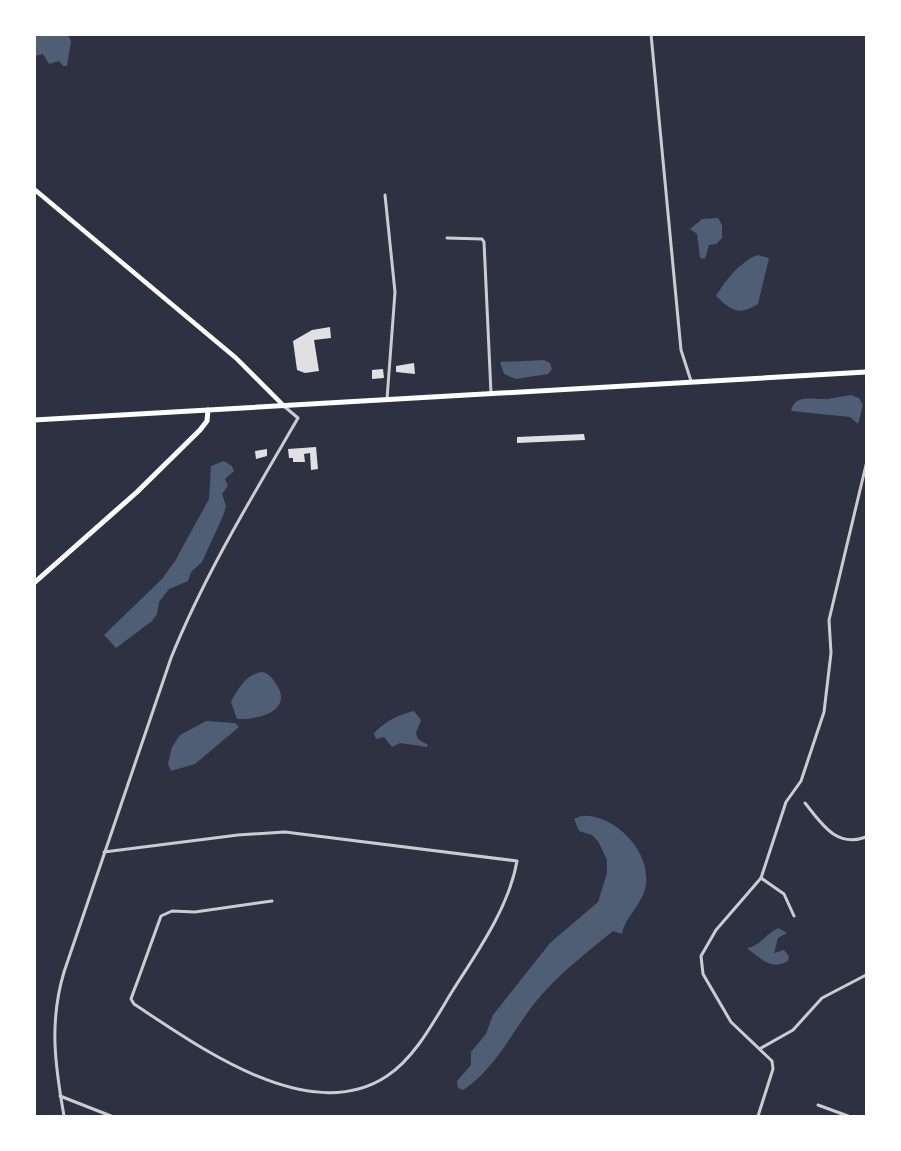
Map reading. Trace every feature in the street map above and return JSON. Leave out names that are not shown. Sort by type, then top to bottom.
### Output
[{"type":"main road","points":[[34,189],[236,358],[284,406]]},
{"type":"main road","points":[[34,420],[867,372]]},
{"type":"main road","points":[[34,584],[137,492],[200,430],[207,421],[208,410]]},
{"type":"street","points":[[651,34],[681,350],[691,383]]},
{"type":"street","points":[[385,195],[395,292],[387,401]]},
{"type":"street","points":[[447,238],[482,239],[484,242],[491,395]]},
{"type":"street","points":[[64,1116],[54,1041],[58,995],[104,852],[171,658],[191,609],[209,572],[298,418],[284,406]]},
{"type":"street","points":[[759,1116],[773,1069],[772,1061],[730,1022],[703,974],[700,964],[705,946],[761,878],[786,802],[801,781],[824,712],[831,653],[829,620],[867,465]]},
{"type":"street","points":[[805,803],[825,828],[838,838],[851,841],[867,837]]},
{"type":"street","points":[[104,852],[238,835],[285,832],[517,861],[513,885],[477,952],[415,1047],[388,1076],[369,1086],[348,1092],[304,1091],[237,1066],[192,1042],[134,1004],[131,999],[161,916],[166,912],[195,912],[272,901]]},
{"type":"street","points":[[761,878],[784,894],[794,916]]},
{"type":"street","points":[[760,1048],[794,1030],[822,998],[867,975]]},
{"type":"street","points":[[60,1096],[111,1116]]},
{"type":"street","points":[[818,1106],[848,1116]]},
{"type":"water","points":[[35,34],[68,35],[71,41],[67,66],[63,66],[59,61],[49,64],[43,54],[35,56]]},
{"type":"water","points":[[718,218],[722,225],[722,238],[716,244],[709,245],[705,259],[700,258],[697,234],[690,229],[702,219]]},
{"type":"water","points":[[757,255],[769,258],[758,304],[740,311],[731,308],[716,296],[733,272],[744,262]]},
{"type":"water","points":[[544,360],[550,363],[552,369],[548,374],[516,379],[504,374],[500,362]]},
{"type":"water","points":[[851,395],[859,398],[863,405],[858,424],[850,417],[791,411],[793,405],[800,400]]},
{"type":"water","points":[[224,461],[232,466],[234,471],[225,479],[228,486],[222,494],[226,506],[202,562],[191,572],[188,581],[169,589],[159,602],[157,614],[152,621],[116,648],[104,635],[162,579],[175,561],[209,499],[211,466]]},
{"type":"water","points":[[263,672],[269,675],[279,689],[281,697],[279,704],[275,709],[261,716],[237,719],[231,702],[248,678]]},
{"type":"water","points":[[414,711],[421,720],[416,733],[418,739],[428,745],[427,747],[400,743],[392,747],[384,737],[376,739],[374,733],[383,725]]},
{"type":"water","points":[[206,721],[235,723],[239,727],[195,764],[171,771],[168,764],[172,747],[180,735]]},
{"type":"water","points":[[581,816],[607,821],[629,838],[644,862],[646,876],[643,895],[626,922],[622,934],[613,931],[562,974],[536,1002],[487,1069],[463,1090],[458,1088],[457,1081],[471,1065],[471,1052],[486,1034],[493,1015],[550,943],[598,902],[607,873],[607,860],[598,841],[592,835],[579,831],[574,819]]},
{"type":"water","points":[[778,928],[787,933],[778,938],[774,953],[784,950],[789,956],[788,961],[776,965],[766,962],[747,948],[755,945]]},
{"type":"building","points":[[330,327],[331,338],[314,340],[319,371],[305,373],[297,370],[293,341],[312,330]]},
{"type":"building","points":[[414,363],[415,374],[396,372],[396,366]]},
{"type":"building","points":[[383,369],[384,378],[372,379],[372,370]]},
{"type":"building","points":[[584,434],[585,440],[517,443],[517,437]]},
{"type":"building","points":[[316,447],[318,469],[311,470],[310,453],[304,454],[305,462],[293,462],[293,458],[289,458],[288,449]]},
{"type":"building","points":[[267,449],[267,456],[256,459],[255,451]]}]
